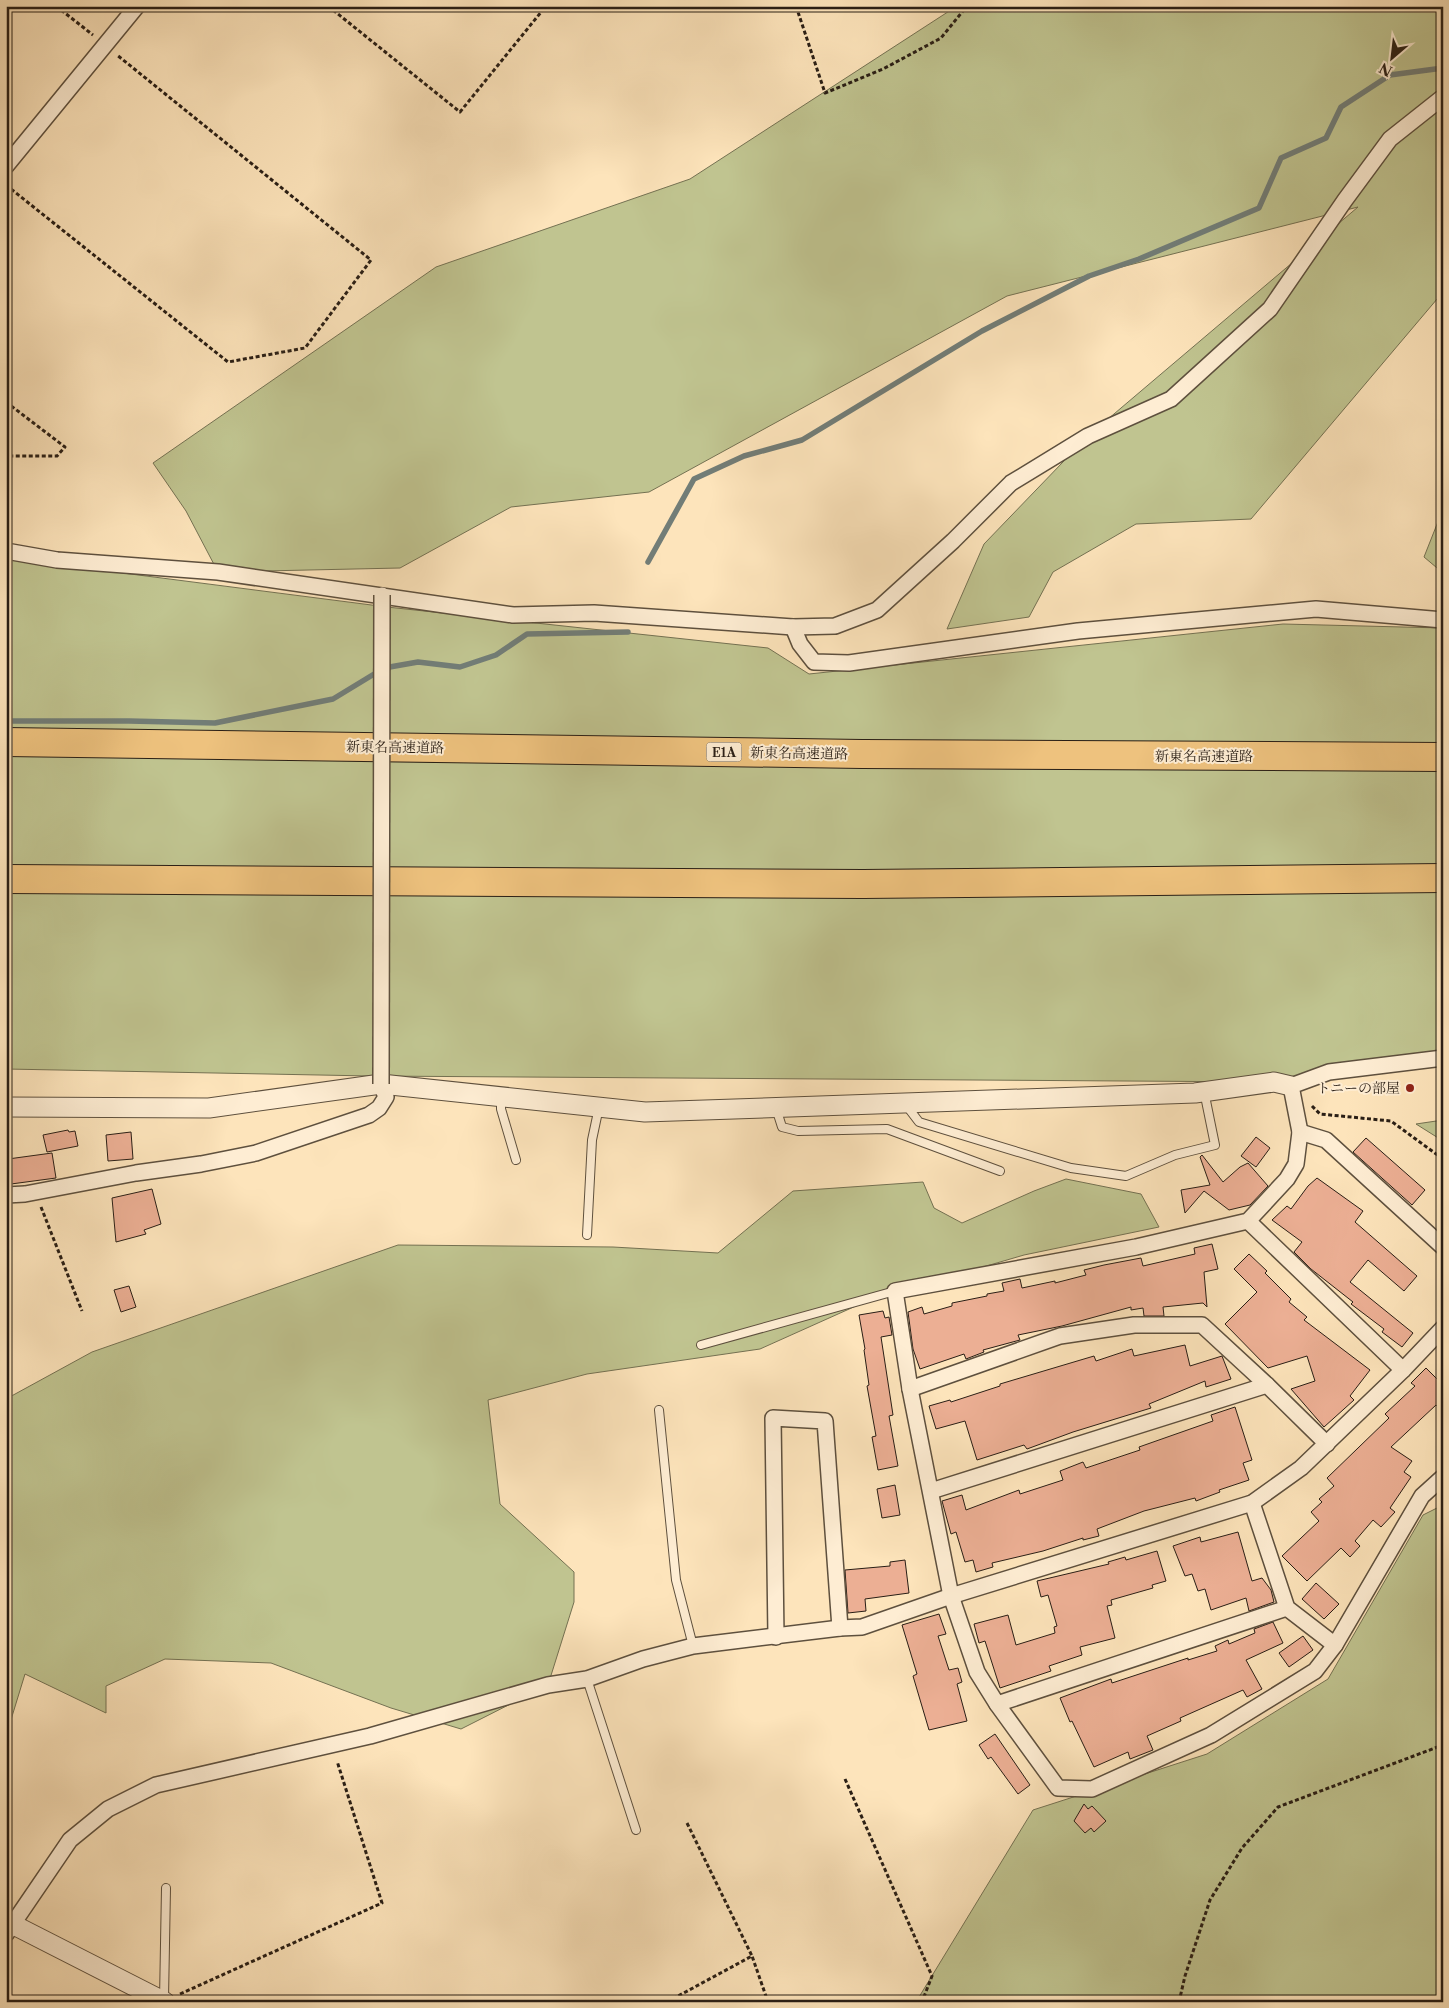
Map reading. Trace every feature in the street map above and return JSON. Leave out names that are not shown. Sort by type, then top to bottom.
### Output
[{"type":"highway","name":"新東名高速道路","points":[[6,742],[872,754],[1443,757]]},
{"type":"highway","points":[[6,879],[862,884],[1443,878]]},
{"type":"street","points":[[6,166],[137,6]]},
{"type":"street","points":[[6,552],[57,560],[218,572],[513,615],[594,613],[793,627],[835,626],[876,610],[953,541],[1011,482],[1088,436],[1171,399],[1270,309],[1344,200],[1390,139],[1443,97]]},
{"type":"street","points":[[6,1195],[35,1192],[136,1172],[201,1164],[256,1153],[369,1115],[379,1108],[386,1096],[381,1084],[382,595]]},
{"type":"street","points":[[793,627],[800,644],[814,662],[849,663],[1078,632],[1316,609],[1443,620]]},
{"type":"street","points":[[6,1107],[210,1108],[381,1084],[645,1112],[1195,1094],[1204,1091],[1274,1082],[1291,1086],[1329,1072],[1443,1058]]},
{"type":"street","points":[[1291,1086],[1300,1132],[1296,1164],[1287,1179],[1248,1221],[1136,1247],[895,1291],[910,1389],[951,1596],[977,1672],[997,1704],[1058,1788],[1092,1789],[1210,1736],[1315,1671],[1335,1644],[1422,1496],[1443,1477]]},
{"type":"street","points":[[1300,1132],[1326,1140],[1443,1247]]},
{"type":"street","points":[[1248,1221],[1403,1370]]},
{"type":"street","points":[[910,1389],[1060,1336],[1134,1325],[1202,1326],[1267,1385],[1327,1444]]},
{"type":"street","points":[[164,2002],[8,1926],[70,1840],[108,1809],[156,1785],[370,1736],[548,1685],[587,1678],[643,1659],[693,1646],[862,1627],[951,1596],[1252,1503],[1301,1468],[1403,1370],[1443,1328]]},
{"type":"street","points":[[931,1491],[1267,1385]]},
{"type":"street","points":[[776,1636],[773,1418],[825,1421],[840,1628]]},
{"type":"street","points":[[1252,1503],[1287,1608],[1335,1644]]},
{"type":"street","points":[[997,1704],[1287,1608]]},
{"type":"lane","points":[[904,1103],[919,1122],[1071,1168],[1126,1176],[1175,1156],[1215,1145],[1204,1091]]},
{"type":"lane","points":[[501,1097],[501,1109],[516,1160]]},
{"type":"lane","points":[[587,1235],[592,1140],[598,1107]]},
{"type":"lane","points":[[776,1108],[782,1127],[798,1131],[887,1129],[1000,1171]]},
{"type":"lane","points":[[701,1346],[895,1291]]},
{"type":"lane","points":[[659,1410],[676,1580],[693,1646]]},
{"type":"lane","points":[[587,1678],[636,1830]]},
{"type":"lane","points":[[164,2002],[166,1888]]},
{"type":"path","points":[[6,185],[228,362],[305,348],[371,260],[56,6]]},
{"type":"path","points":[[328,6],[460,112],[546,6]]},
{"type":"path","points":[[796,6],[825,93],[884,70],[941,38],[967,6]]},
{"type":"path","points":[[6,402],[66,447],[57,456],[6,456]]},
{"type":"path","points":[[1291,1086],[1320,1114],[1391,1121],[1443,1159]]},
{"type":"path","points":[[35,1192],[82,1311]]},
{"type":"path","points":[[164,2002],[382,1903],[332,1745]]},
{"type":"path","points":[[1179,2002],[1185,1976],[1210,1900],[1242,1848],[1278,1807],[1443,1746]]},
{"type":"path","points":[[845,1779],[932,1976],[922,2002]]},
{"type":"path","points":[[687,1823],[752,1956],[768,2002]]},
{"type":"path","points":[[667,2002],[752,1956]]},
{"type":"green space","points":[[957,6],[1443,6],[1443,292],[1251,519],[1136,524],[1053,572],[1029,617],[947,629],[984,544],[1088,436],[1358,207],[1007,296],[649,492],[511,507],[400,568],[218,572],[186,511],[153,463],[436,267],[690,179]]},
{"type":"green space","points":[[1443,509],[1443,573],[1424,557]]},
{"type":"green space","points":[[6,558],[387,607],[768,648],[809,674],[1283,624],[1443,628],[1443,1059],[1274,1082],[371,1076],[6,1069]]},
{"type":"green space","points":[[1443,1120],[1443,1141],[1416,1124]]},
{"type":"green space","points":[[1066,1179],[1141,1194],[1159,1227],[1024,1255],[867,1301],[760,1349],[587,1374],[488,1400],[500,1504],[574,1572],[574,1602],[548,1685],[461,1729],[391,1708],[271,1663],[165,1659],[106,1686],[106,1713],[25,1674],[6,1736],[6,1399],[92,1352],[398,1245],[613,1247],[718,1253],[793,1191],[923,1182],[934,1208],[962,1223]]},
{"type":"green space","points":[[1443,1505],[1443,2002],[916,2002],[1033,1810],[1207,1754],[1328,1679],[1423,1515]]},
{"type":"building","points":[[68,1130],[69,1132],[75,1131],[78,1146],[47,1152],[43,1135]]},
{"type":"building","points":[[131,1132],[133,1159],[108,1161],[106,1135]]},
{"type":"building","points":[[1256,1137],[1270,1148],[1256,1167],[1241,1156]]},
{"type":"building","points":[[1366,1138],[1425,1190],[1412,1205],[1353,1152]]},
{"type":"building","points":[[52,1153],[56,1178],[11,1184],[8,1159]]},
{"type":"building","points":[[1202,1155],[1223,1182],[1240,1167],[1248,1163],[1268,1186],[1250,1205],[1229,1210],[1204,1191],[1185,1213],[1181,1190],[1210,1185],[1200,1157]]},
{"type":"building","points":[[1317,1178],[1363,1211],[1355,1222],[1417,1276],[1404,1291],[1368,1260],[1350,1282],[1413,1333],[1402,1347],[1382,1332],[1384,1329],[1351,1304],[1353,1302],[1311,1269],[1294,1252],[1302,1242],[1272,1220],[1287,1206],[1291,1209],[1308,1186]]},
{"type":"building","points":[[152,1189],[161,1224],[144,1230],[146,1234],[116,1242],[112,1198]]},
{"type":"building","points":[[1212,1244],[1218,1269],[1204,1272],[1207,1307],[1203,1303],[1163,1307],[1164,1316],[1144,1316],[1143,1308],[1131,1310],[1131,1307],[1062,1326],[1018,1335],[1020,1340],[983,1350],[984,1352],[966,1359],[964,1354],[920,1369],[913,1349],[908,1312],[922,1307],[924,1314],[952,1306],[952,1303],[1004,1291],[1002,1283],[1020,1279],[1022,1288],[1055,1281],[1055,1283],[1086,1275],[1084,1270],[1104,1265],[1141,1258],[1143,1266],[1195,1254],[1194,1248]]},
{"type":"building","points":[[1249,1254],[1267,1271],[1265,1273],[1291,1299],[1289,1302],[1307,1317],[1304,1320],[1370,1370],[1350,1396],[1354,1400],[1324,1427],[1291,1389],[1315,1381],[1307,1356],[1268,1368],[1225,1324],[1257,1292],[1234,1269]]},
{"type":"building","points":[[129,1286],[136,1307],[121,1312],[114,1290]]},
{"type":"building","points":[[883,1311],[885,1318],[889,1317],[892,1335],[881,1337],[893,1415],[889,1416],[898,1466],[878,1470],[872,1437],[876,1436],[867,1386],[869,1385],[865,1349],[859,1315]]},
{"type":"building","points":[[1185,1345],[1190,1366],[1222,1356],[1231,1379],[1206,1387],[1205,1381],[1149,1404],[1151,1408],[1073,1432],[1027,1449],[1024,1445],[977,1460],[965,1421],[936,1429],[929,1406],[950,1400],[951,1402],[1000,1386],[1000,1384],[1094,1356],[1096,1361],[1132,1349],[1134,1356]]},
{"type":"building","points":[[1426,1368],[1443,1385],[1443,1412],[1436,1405],[1391,1447],[1412,1461],[1404,1472],[1411,1477],[1390,1508],[1395,1512],[1381,1527],[1373,1520],[1355,1541],[1360,1546],[1350,1557],[1341,1548],[1307,1581],[1282,1556],[1319,1521],[1311,1512],[1322,1502],[1319,1499],[1334,1486],[1327,1478],[1389,1418],[1385,1414],[1415,1386],[1411,1383]]},
{"type":"building","points":[[1235,1407],[1252,1460],[1243,1463],[1249,1480],[1219,1490],[1220,1492],[1196,1501],[1195,1498],[1144,1511],[1097,1529],[1099,1536],[1083,1540],[1083,1538],[1043,1551],[992,1563],[993,1567],[976,1572],[973,1560],[965,1562],[956,1532],[951,1534],[942,1501],[962,1495],[966,1510],[1019,1490],[1020,1494],[1063,1480],[1060,1471],[1083,1462],[1086,1468],[1140,1450],[1139,1447],[1213,1421],[1211,1415]]},
{"type":"building","points":[[895,1485],[900,1515],[882,1518],[877,1489]]},
{"type":"building","points":[[1238,1532],[1252,1581],[1262,1578],[1271,1590],[1274,1602],[1249,1611],[1246,1598],[1211,1610],[1205,1589],[1198,1591],[1192,1574],[1185,1576],[1173,1546],[1200,1537],[1201,1542]]},
{"type":"building","points":[[1157,1551],[1166,1581],[1152,1585],[1153,1588],[1111,1600],[1112,1605],[1107,1606],[1115,1638],[1080,1647],[1082,1655],[1049,1666],[1051,1671],[1000,1688],[985,1641],[979,1643],[974,1624],[1008,1615],[1016,1645],[1055,1633],[1054,1627],[1057,1626],[1048,1595],[1041,1597],[1037,1581],[1109,1564],[1108,1562],[1125,1557],[1126,1560]]},
{"type":"building","points":[[905,1560],[909,1593],[865,1599],[866,1611],[848,1613],[845,1570],[890,1566],[890,1562]]},
{"type":"building","points":[[1316,1583],[1339,1604],[1324,1619],[1302,1599]]},
{"type":"building","points":[[939,1614],[946,1634],[938,1636],[949,1670],[958,1668],[962,1682],[957,1684],[967,1721],[929,1730],[913,1676],[917,1674],[902,1625]]},
{"type":"building","points":[[1273,1622],[1283,1643],[1246,1660],[1262,1689],[1247,1697],[1243,1690],[1180,1718],[1181,1721],[1147,1736],[1153,1750],[1130,1759],[1128,1752],[1094,1767],[1072,1721],[1070,1722],[1060,1698],[1111,1679],[1112,1683],[1188,1658],[1188,1660],[1217,1651],[1215,1646],[1228,1640],[1229,1644],[1255,1633],[1254,1629]]},
{"type":"building","points":[[1303,1636],[1313,1650],[1289,1667],[1279,1653]]},
{"type":"building","points":[[995,1734],[1030,1785],[1018,1794],[991,1757],[988,1759],[979,1745]]},
{"type":"building","points":[[1084,1804],[1088,1809],[1092,1806],[1106,1821],[1094,1832],[1091,1828],[1085,1833],[1074,1821]]},
{"type":"waterway","points":[[648,562],[694,479],[744,456],[802,440],[982,331],[1089,276],[1139,259],[1259,208],[1281,158],[1326,138],[1341,107],[1390,75],[1443,68]]},
{"type":"waterway","points":[[6,721],[215,723],[333,699],[384,668],[418,662],[460,667],[496,655],[527,634],[628,632]]},
{"type":"place","name":"トニーの部屋","points":[[1410,1088]]}]
